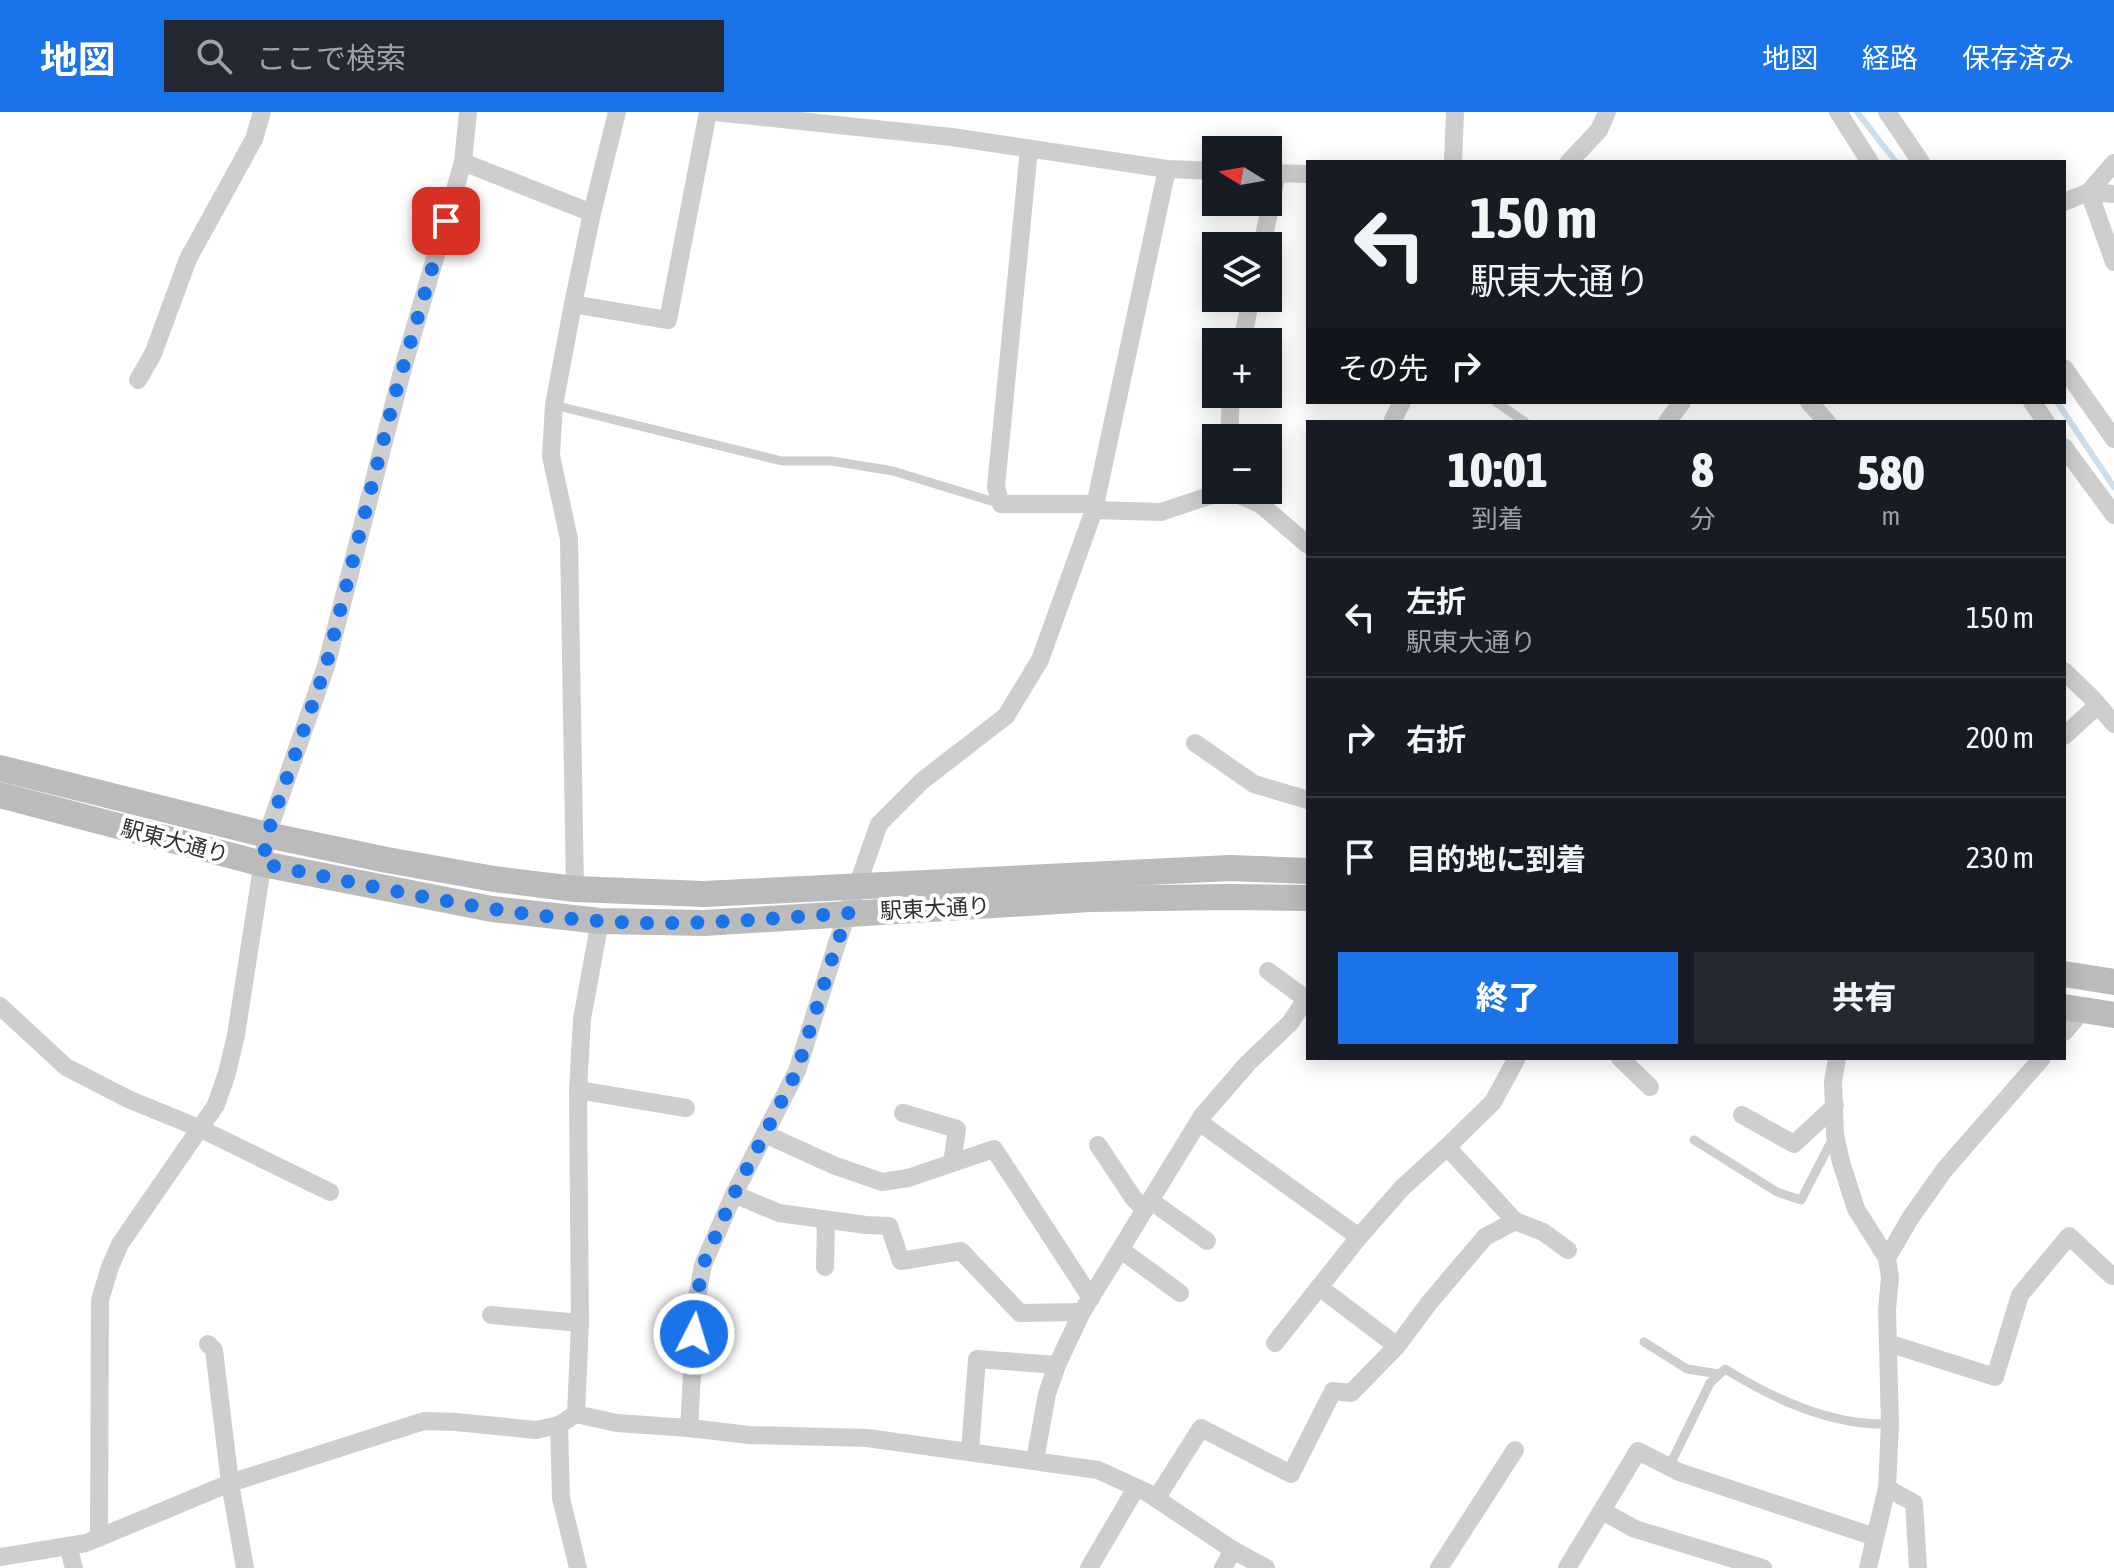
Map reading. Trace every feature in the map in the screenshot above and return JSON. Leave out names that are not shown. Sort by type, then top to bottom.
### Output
[{"type":"street","points":[[138,380],[153,354],[188,259],[254,139],[262,112]]},
{"type":"street","points":[[99,1538],[100,1300],[120,1244],[216,1105],[236,1035],[267,835],[326,666],[403,368],[463,162],[468,112]]},
{"type":"street","points":[[575,889],[569,539],[551,456],[554,405],[573,304],[617,112]]},
{"type":"street","points":[[573,304],[668,320],[708,112]]},
{"type":"street","points":[[715,112],[952,137],[1167,169],[1202,170]]},
{"type":"street","points":[[1453,160],[1455,112]]},
{"type":"street","points":[[1571,160],[1599,130],[1607,112]]},
{"type":"street","points":[[1838,112],[1869,160]]},
{"type":"street","points":[[1887,112],[1920,160]]},
{"type":"street","points":[[1029,149],[996,487],[1001,504],[1161,512],[1202,498]]},
{"type":"street","points":[[463,162],[592,213]]},
{"type":"street","points":[[2089,192],[2114,163]]},
{"type":"street","points":[[689,1428],[696,1303],[703,1265],[734,1194],[797,1071],[879,824],[922,781],[1006,716],[1040,660],[1094,507],[1167,169]]},
{"type":"street","points":[[1282,173],[1306,174]]},
{"type":"street","points":[[2089,192],[2114,262]]},
{"type":"street","points":[[2066,201],[2089,192],[2114,194]]},
{"type":"street","points":[[2066,371],[2114,439]]},
{"type":"street","points":[[2066,450],[2114,515]]},
{"type":"street","points":[[1260,504],[1306,543]]},
{"type":"street","points":[[2066,673],[2114,724]]},
{"type":"street","points":[[2066,734],[2098,705]]},
{"type":"street","points":[[1195,743],[1254,784],[1306,799]]},
{"type":"street","name":"駅東大通り","points":[[0,768],[267,835],[402,863],[575,889],[853,900],[1306,898]]},
{"type":"street","name":"駅東大通り","points":[[0,795],[263,864],[492,909],[600,921],[704,923],[853,900],[1230,868],[1306,871]]},
{"type":"street","points":[[576,1414],[580,1323],[578,1090],[582,1019],[600,921]]},
{"type":"street","points":[[1268,971],[1306,997]]},
{"type":"street","points":[[2066,974],[2112,978]]},
{"type":"street","points":[[2066,1027],[2074,1008],[2112,978]]},
{"type":"street","points":[[1035,1460],[1042,1412],[1057,1365],[1087,1305],[1199,1122],[1248,1063],[1290,1023],[1306,999]]},
{"type":"street","points":[[0,1006],[66,1067],[330,1192]]},
{"type":"street","points":[[2074,1008],[2114,1015]]},
{"type":"street","points":[[1275,1343],[1402,1188],[1493,1102],[1516,1060]]},
{"type":"street","points":[[1622,1060],[1650,1087]]},
{"type":"street","points":[[1837,1060],[1833,1082],[1835,1135],[1841,1162],[1856,1209],[1887,1258],[1890,1277],[1887,1309],[1890,1424],[1887,1488],[1868,1568]]},
{"type":"street","points":[[1887,1258],[1945,1169],[2040,1060]]},
{"type":"street","points":[[578,1090],[686,1108]]},
{"type":"street","points":[[1742,1115],[1794,1144],[1835,1106]]},
{"type":"street","points":[[903,1113],[957,1129],[952,1163]]},
{"type":"street","points":[[1199,1122],[1359,1237]]},
{"type":"street","points":[[765,1134],[833,1165],[882,1182],[908,1178],[994,1149],[1087,1305]]},
{"type":"street","points":[[1098,1145],[1134,1199],[1207,1241]]},
{"type":"street","points":[[1447,1147],[1515,1221],[1543,1232],[1568,1250]]},
{"type":"street","points":[[734,1194],[779,1213],[889,1226],[901,1261],[961,1251],[1020,1313],[1087,1305]]},
{"type":"street","points":[[825,1267],[826,1220]]},
{"type":"street","points":[[1156,1499],[1201,1428],[1291,1474],[1333,1391],[1351,1393],[1397,1346],[1485,1237],[1515,1221]]},
{"type":"street","points":[[1888,1343],[1995,1377],[2020,1295],[2069,1236],[2112,1276]]},
{"type":"street","points":[[1121,1250],[1180,1293]]},
{"type":"street","points":[[1319,1287],[1397,1346]]},
{"type":"street","points":[[491,1315],[580,1323]]},
{"type":"street","points":[[208,1344],[214,1350],[230,1483],[245,1568]]},
{"type":"street","points":[[970,1451],[977,1359],[1057,1365]]},
{"type":"street","points":[[0,1557],[99,1538],[230,1483],[424,1421],[536,1430],[559,1425],[576,1414],[617,1423],[749,1435],[867,1438],[1098,1470],[1156,1499],[1266,1568]]},
{"type":"street","points":[[559,1425],[561,1498],[578,1568]]},
{"type":"street","points":[[1439,1568],[1515,1450]]},
{"type":"street","points":[[1567,1568],[1638,1451],[1679,1472],[1875,1537]]},
{"type":"street","points":[[1089,1568],[1136,1488]]},
{"type":"street","points":[[1887,1488],[1914,1503],[1918,1568]]},
{"type":"street","points":[[1602,1511],[1635,1529],[1763,1568]]},
{"type":"street","points":[[68,1546],[74,1568]]},
{"type":"street","points":[[1223,1568],[1233,1550]]},
{"type":"lane","points":[[1499,404],[1522,420]]},
{"type":"lane","points":[[554,405],[782,461],[832,461],[893,471],[1001,504]]},
{"type":"lane","points":[[1694,1140],[1777,1192],[1801,1200],[1835,1135]]},
{"type":"lane","points":[[1644,1342],[1687,1369],[1719,1374]]},
{"type":"lane","points":[[1669,1467],[1710,1383],[1725,1369],[1829,1418],[1867,1425],[1890,1424]]},
{"type":"waterway","points":[[1857,112],[1894,160]]},
{"type":"waterway","points":[[2058,404],[2114,487]]},
{"type":"route","points":[[446,221],[395,395],[326,666],[267,835],[263,864],[492,909],[600,921],[704,923],[849,913],[797,1071],[734,1194],[703,1265],[694,1334]]}]
